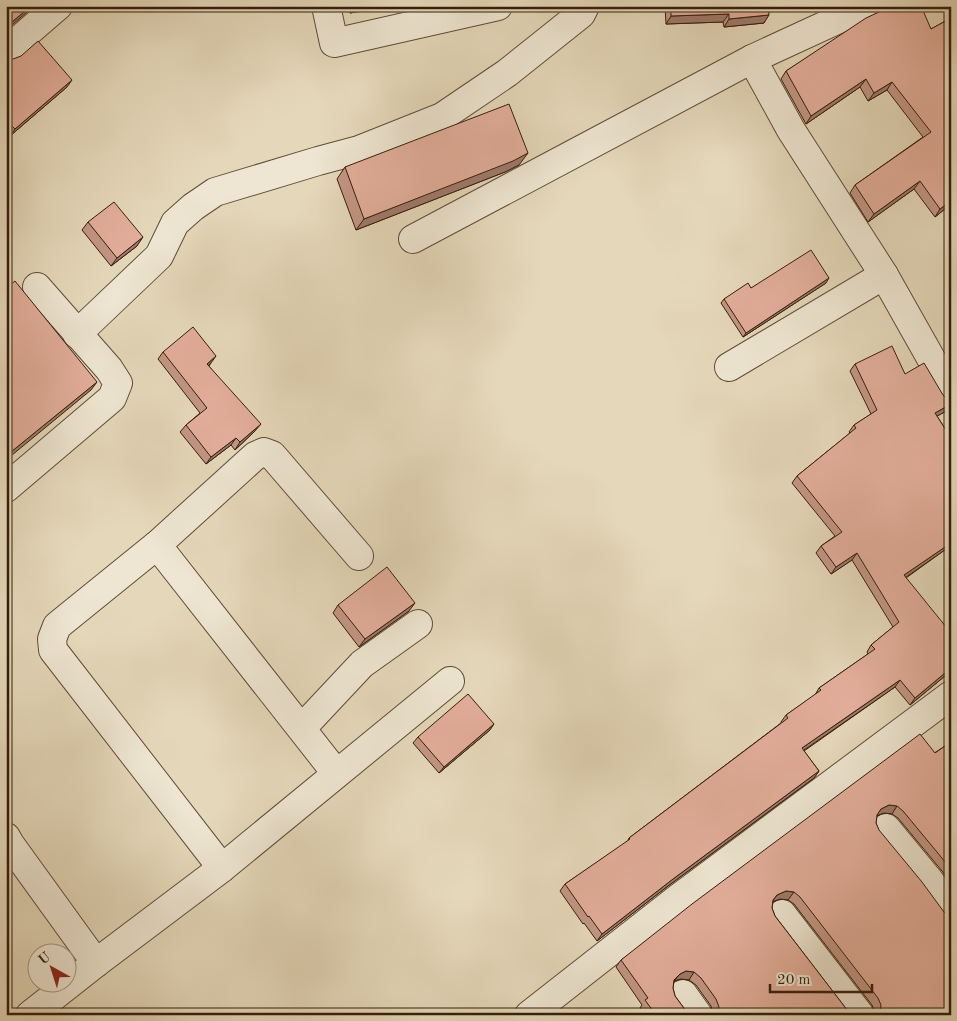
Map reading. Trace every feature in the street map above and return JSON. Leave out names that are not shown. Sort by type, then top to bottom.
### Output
[{"type":"street","points":[[6,50],[58,6]]},
{"type":"street","points":[[326,6],[334,44],[498,6]]},
{"type":"street","points":[[77,334],[159,256],[175,223],[193,207],[215,192],[359,150],[442,116],[507,73],[581,14],[585,6]]},
{"type":"street","points":[[413,239],[752,59],[866,6]]},
{"type":"street","points":[[752,59],[791,130],[884,275],[951,394]]},
{"type":"street","points":[[729,367],[884,275]]},
{"type":"street","points":[[9,481],[112,398],[118,383],[37,287]]},
{"type":"street","points":[[222,868],[53,650],[52,638],[57,626],[157,545],[255,456],[264,452],[272,455],[359,556]]},
{"type":"street","points":[[157,545],[336,773]]},
{"type":"street","points":[[302,728],[362,664],[418,624]]},
{"type":"street","points":[[30,1015],[222,868],[450,681]]},
{"type":"street","points":[[529,1015],[677,899],[951,695]]},
{"type":"street","points":[[886,828],[951,910]]},
{"type":"street","points":[[8,843],[96,963]]},
{"type":"street","points":[[782,914],[860,1015]]},
{"type":"building","points":[[6,6],[31,6],[6,27]]},
{"type":"building","points":[[671,6],[768,6],[769,15],[729,19],[729,14],[671,16]]},
{"type":"building","points":[[886,6],[908,6],[909,11],[921,6],[931,29],[951,18],[951,201],[940,209],[920,181],[874,214],[855,185],[931,132],[892,82],[874,93],[866,79],[811,116],[786,71]]},
{"type":"building","points":[[38,41],[72,80],[15,129],[12,126],[6,132],[6,59],[21,56]]},
{"type":"building","points":[[509,104],[528,153],[513,161],[364,219],[345,167]]},
{"type":"building","points":[[114,202],[143,237],[117,258],[88,222]]},
{"type":"building","points":[[811,250],[829,278],[746,333],[724,299],[748,283],[751,288]]},
{"type":"building","points":[[15,281],[97,382],[6,456],[6,288]]},
{"type":"building","points":[[193,327],[216,356],[207,364],[261,424],[240,442],[236,438],[211,457],[186,425],[207,408],[163,352]]},
{"type":"building","points":[[892,346],[905,374],[924,363],[943,395],[951,401],[951,404],[935,413],[951,438],[951,543],[904,575],[951,633],[951,668],[915,698],[900,680],[802,748],[819,771],[602,934],[565,884],[630,839],[788,718],[786,715],[821,690],[819,688],[875,649],[871,645],[899,622],[857,553],[836,567],[821,546],[842,532],[797,476],[856,428],[854,425],[877,410],[855,364]]},
{"type":"building","points":[[387,567],[415,603],[365,639],[338,605]]},
{"type":"building","points":[[468,694],[494,724],[444,767],[418,737]]},
{"type":"building","points":[[920,734],[935,753],[951,742],[951,869],[897,806],[889,805],[881,809],[877,815],[876,823],[879,830],[944,912],[951,917],[951,1015],[878,1015],[881,1005],[878,998],[800,897],[794,892],[786,891],[777,895],[773,900],[772,908],[775,916],[851,1015],[717,1015],[719,1007],[716,999],[701,978],[694,972],[686,971],[674,980],[673,988],[675,996],[689,1015],[656,1015],[645,1000],[648,998],[621,960],[692,904]]}]
